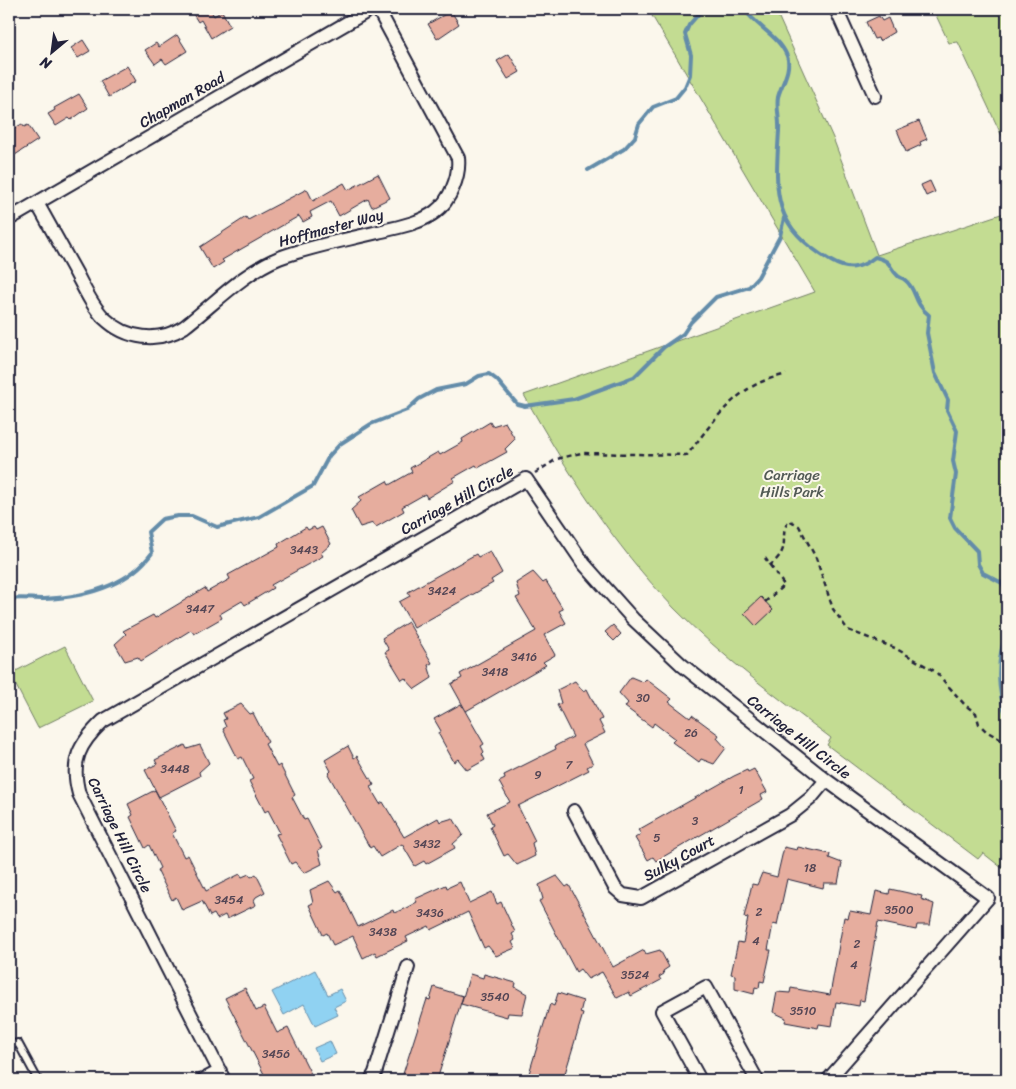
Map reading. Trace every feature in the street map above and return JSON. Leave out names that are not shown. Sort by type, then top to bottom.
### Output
[{"type":"street","name":"Chapman Road","points":[[9,220],[353,13],[371,9]]},
{"type":"street","name":"Hoffmaster Way","points":[[37,203],[91,300],[105,318],[122,330],[137,336],[156,339],[172,335],[255,271],[279,258],[426,218],[437,210],[452,188],[459,168],[458,158],[378,9]]},
{"type":"street","points":[[836,9],[875,96]]},
{"type":"street","name":"Carriage Hill Circle","points":[[222,1076],[79,794],[74,777],[75,764],[81,748],[89,734],[103,722],[526,479],[584,564],[633,619],[682,665],[826,780],[988,898],[828,1080]]},
{"type":"street","name":"Sulky Court","points":[[574,811],[615,888],[623,895],[641,898],[790,815],[812,798],[826,780]]},
{"type":"street","points":[[371,1080],[376,1073],[408,967]]},
{"type":"street","points":[[700,1080],[662,1011],[706,987],[757,1080]]},
{"type":"street","points":[[203,1080],[222,1076]]},
{"type":"lane","points":[[9,1045],[18,1043],[38,1080]]},
{"type":"path","points":[[526,479],[557,459],[581,452],[687,455],[723,411],[744,391],[758,383],[786,374]]},
{"type":"path","points":[[769,566],[780,558],[784,550],[786,524],[789,520],[793,521],[798,526],[816,558],[833,609],[848,630],[895,648],[936,672],[965,705],[976,714],[979,724],[986,731],[1007,743]]},
{"type":"path","points":[[765,558],[784,585],[765,602]]},
{"type":"green space","name":"Carriage Hills Park","points":[[648,9],[775,9],[833,138],[877,255],[1007,212],[1007,872],[983,853],[978,859],[827,745],[831,738],[770,692],[692,626],[652,584],[611,533],[574,479],[524,395],[815,292]]},
{"type":"green space","points":[[933,9],[1006,9],[1007,147],[958,42],[949,43]]},
{"type":"green space","points":[[65,646],[93,701],[38,728],[10,674]]},
{"type":"water","points":[[315,970],[328,995],[340,989],[346,1001],[334,1007],[338,1015],[315,1026],[304,1004],[284,1015],[272,992]]},
{"type":"water","points":[[330,1041],[336,1054],[320,1061],[314,1048]]},
{"type":"building","points":[[190,9],[210,9],[214,16],[222,11],[230,26],[211,38],[201,20],[198,22]]},
{"type":"building","points":[[451,11],[459,24],[437,39],[428,24]]},
{"type":"building","points":[[879,16],[882,21],[888,18],[894,32],[879,41],[878,38],[874,39],[866,22]]},
{"type":"building","points":[[177,35],[187,51],[166,64],[162,59],[155,64],[145,50],[156,43],[159,47]]},
{"type":"building","points":[[83,40],[90,51],[78,58],[71,48]]},
{"type":"building","points":[[509,54],[520,72],[508,79],[497,61]]},
{"type":"building","points":[[127,66],[136,81],[109,97],[100,81]]},
{"type":"building","points":[[79,94],[88,108],[71,120],[69,118],[56,126],[48,114],[55,110],[54,108]]},
{"type":"building","points":[[919,121],[927,139],[920,142],[921,145],[906,152],[897,130]]},
{"type":"building","points":[[22,124],[24,127],[28,125],[38,140],[15,155],[9,144],[9,131]]},
{"type":"building","points":[[378,174],[390,198],[372,207],[368,199],[339,216],[331,201],[310,212],[312,217],[303,222],[299,216],[222,260],[224,262],[213,269],[200,247],[246,217],[248,220],[307,189],[313,201],[344,183],[348,190]]},
{"type":"building","points":[[930,181],[935,192],[926,196],[921,185]]},
{"type":"building","points":[[490,422],[492,426],[505,422],[515,439],[505,449],[507,452],[478,468],[476,465],[453,478],[455,481],[427,498],[425,494],[402,507],[404,511],[376,527],[373,523],[360,527],[351,510],[361,501],[359,497],[387,481],[389,485],[412,472],[410,468],[438,452],[440,455],[463,442],[462,439]]},
{"type":"building","points":[[306,527],[308,530],[314,527],[316,530],[322,527],[331,544],[321,553],[323,556],[271,585],[273,588],[245,605],[242,601],[220,614],[222,618],[194,634],[191,630],[141,661],[138,657],[125,661],[115,644],[126,634],[123,631],[153,615],[155,618],[205,588],[207,592],[230,579],[228,575],[279,547],[278,544]]},
{"type":"building","points":[[490,551],[502,573],[491,580],[493,583],[414,628],[399,602],[410,596],[408,592],[476,554],[478,557]]},
{"type":"building","points":[[533,572],[543,583],[546,581],[563,609],[559,611],[566,623],[544,635],[555,655],[543,662],[546,665],[466,711],[451,684],[462,678],[460,674],[536,631],[516,598],[520,596],[516,583]]},
{"type":"building","points":[[761,597],[773,610],[756,626],[744,613]]},
{"type":"building","points":[[408,622],[432,663],[428,665],[432,678],[415,689],[405,678],[402,680],[385,652],[389,650],[382,638]]},
{"type":"building","points":[[613,625],[621,634],[614,641],[605,632]]},
{"type":"building","points":[[631,677],[643,682],[646,679],[672,699],[669,702],[690,718],[692,715],[719,735],[717,738],[726,748],[714,764],[701,759],[699,762],[672,742],[675,739],[654,723],[652,727],[625,707],[628,703],[619,693]]},
{"type":"building","points":[[575,681],[583,691],[587,689],[602,719],[599,721],[605,733],[583,744],[593,764],[587,767],[589,770],[518,806],[535,841],[532,843],[535,856],[517,865],[508,854],[504,856],[490,827],[493,825],[487,813],[510,802],[499,782],[505,779],[504,775],[556,749],[555,746],[573,737],[557,705],[561,703],[557,690]]},
{"type":"building","points":[[241,704],[250,714],[253,713],[268,742],[265,744],[277,767],[280,765],[295,795],[292,797],[304,820],[307,819],[322,848],[318,850],[322,864],[304,873],[295,862],[291,864],[276,834],[280,833],[268,810],[265,812],[249,781],[253,779],[242,757],[238,759],[223,729],[226,727],[223,720],[226,719],[223,713]]},
{"type":"building","points":[[461,704],[484,744],[481,746],[485,760],[467,770],[458,759],[454,762],[438,733],[441,731],[434,719]]},
{"type":"building","points":[[185,745],[187,749],[200,745],[209,763],[199,772],[200,776],[159,797],[145,770],[157,764],[155,760]]},
{"type":"building","points":[[348,746],[354,758],[357,756],[374,785],[370,787],[380,804],[383,802],[404,837],[438,818],[440,822],[453,818],[463,835],[453,844],[455,848],[426,864],[424,861],[415,866],[402,844],[380,857],[373,846],[370,848],[328,774],[331,771],[325,760]]},
{"type":"building","points":[[754,769],[767,792],[761,795],[763,799],[656,861],[653,857],[648,860],[635,838],[641,834],[638,830],[734,776]]},
{"type":"building","points":[[155,790],[176,831],[172,833],[184,857],[188,855],[206,891],[240,874],[242,877],[249,874],[251,877],[256,874],[265,892],[256,897],[254,900],[256,905],[227,919],[225,915],[217,919],[214,914],[210,916],[202,901],[182,910],[176,897],[172,900],[157,870],[160,868],[149,845],[145,848],[130,817],[133,815],[128,804]]},
{"type":"building","points":[[784,847],[797,850],[798,847],[830,854],[829,858],[842,863],[838,883],[824,883],[823,888],[787,879],[777,925],[773,924],[768,950],[771,950],[764,982],[760,981],[759,988],[755,987],[754,994],[735,989],[735,975],[731,974],[738,942],[743,943],[748,918],[744,917],[752,884],[757,885],[762,873],[777,877]]},
{"type":"building","points":[[557,876],[566,887],[569,885],[613,967],[644,950],[646,954],[660,950],[669,967],[659,977],[661,980],[631,996],[629,992],[617,998],[602,972],[588,979],[580,969],[576,972],[539,901],[543,899],[539,885]]},
{"type":"building","points":[[329,881],[337,892],[340,890],[358,927],[393,910],[394,913],[406,908],[417,902],[415,899],[446,885],[447,888],[460,882],[469,903],[492,892],[497,904],[501,902],[515,932],[512,934],[515,940],[512,942],[515,948],[496,956],[488,946],[484,948],[468,912],[431,930],[429,926],[406,937],[408,941],[377,956],[375,952],[363,958],[353,936],[333,945],[327,933],[323,935],[309,905],[313,903],[310,890]]},
{"type":"building","points":[[890,889],[922,896],[921,899],[934,904],[930,925],[917,925],[916,930],[878,922],[864,1001],[860,1000],[859,1006],[836,1002],[832,1026],[819,1024],[818,1028],[785,1022],[786,1018],[773,1012],[777,992],[790,993],[791,988],[830,995],[844,917],[848,918],[850,911],[871,915],[876,891],[889,894]]},
{"type":"building","points":[[470,974],[483,978],[484,974],[516,983],[515,987],[527,994],[522,1014],[508,1013],[507,1017],[461,1004]]},
{"type":"building","points":[[434,987],[463,996],[437,1080],[406,1080],[408,1075],[403,1074],[427,999],[430,1000]]},
{"type":"building","points":[[245,988],[256,1011],[264,1007],[277,1033],[288,1028],[314,1080],[267,1080],[225,998]]},
{"type":"building","points":[[558,993],[583,1001],[580,1013],[583,1014],[563,1080],[527,1080],[550,1004],[554,1006]]},
{"type":"waterway","points":[[588,170],[624,149],[635,137],[639,124],[653,107],[676,98],[685,87],[690,75],[691,55],[685,34],[689,25],[703,9]]},
{"type":"waterway","points":[[744,9],[779,43],[787,56],[787,72],[778,97],[777,172],[781,206],[787,220],[797,234],[811,248],[837,264],[854,267],[864,264],[875,257],[885,261],[898,276],[909,284],[920,306],[929,315],[927,333],[935,373],[948,400],[947,410],[957,431],[953,461],[956,474],[950,518],[955,528],[977,551],[978,564],[983,573],[1002,583],[1007,592],[1007,601]]},
{"type":"waterway","points":[[9,599],[44,599],[74,596],[89,593],[117,582],[142,565],[152,553],[148,532],[162,519],[192,516],[217,527],[259,517],[313,486],[329,456],[340,444],[371,424],[407,410],[419,399],[436,390],[466,384],[479,376],[489,374],[497,380],[517,404],[525,406],[574,399],[634,377],[664,347],[683,334],[691,322],[716,297],[749,287],[758,277],[780,236],[784,218]]},
{"type":"waterway","points":[[1007,632],[1003,642],[999,675],[1001,697],[1007,718]]}]
